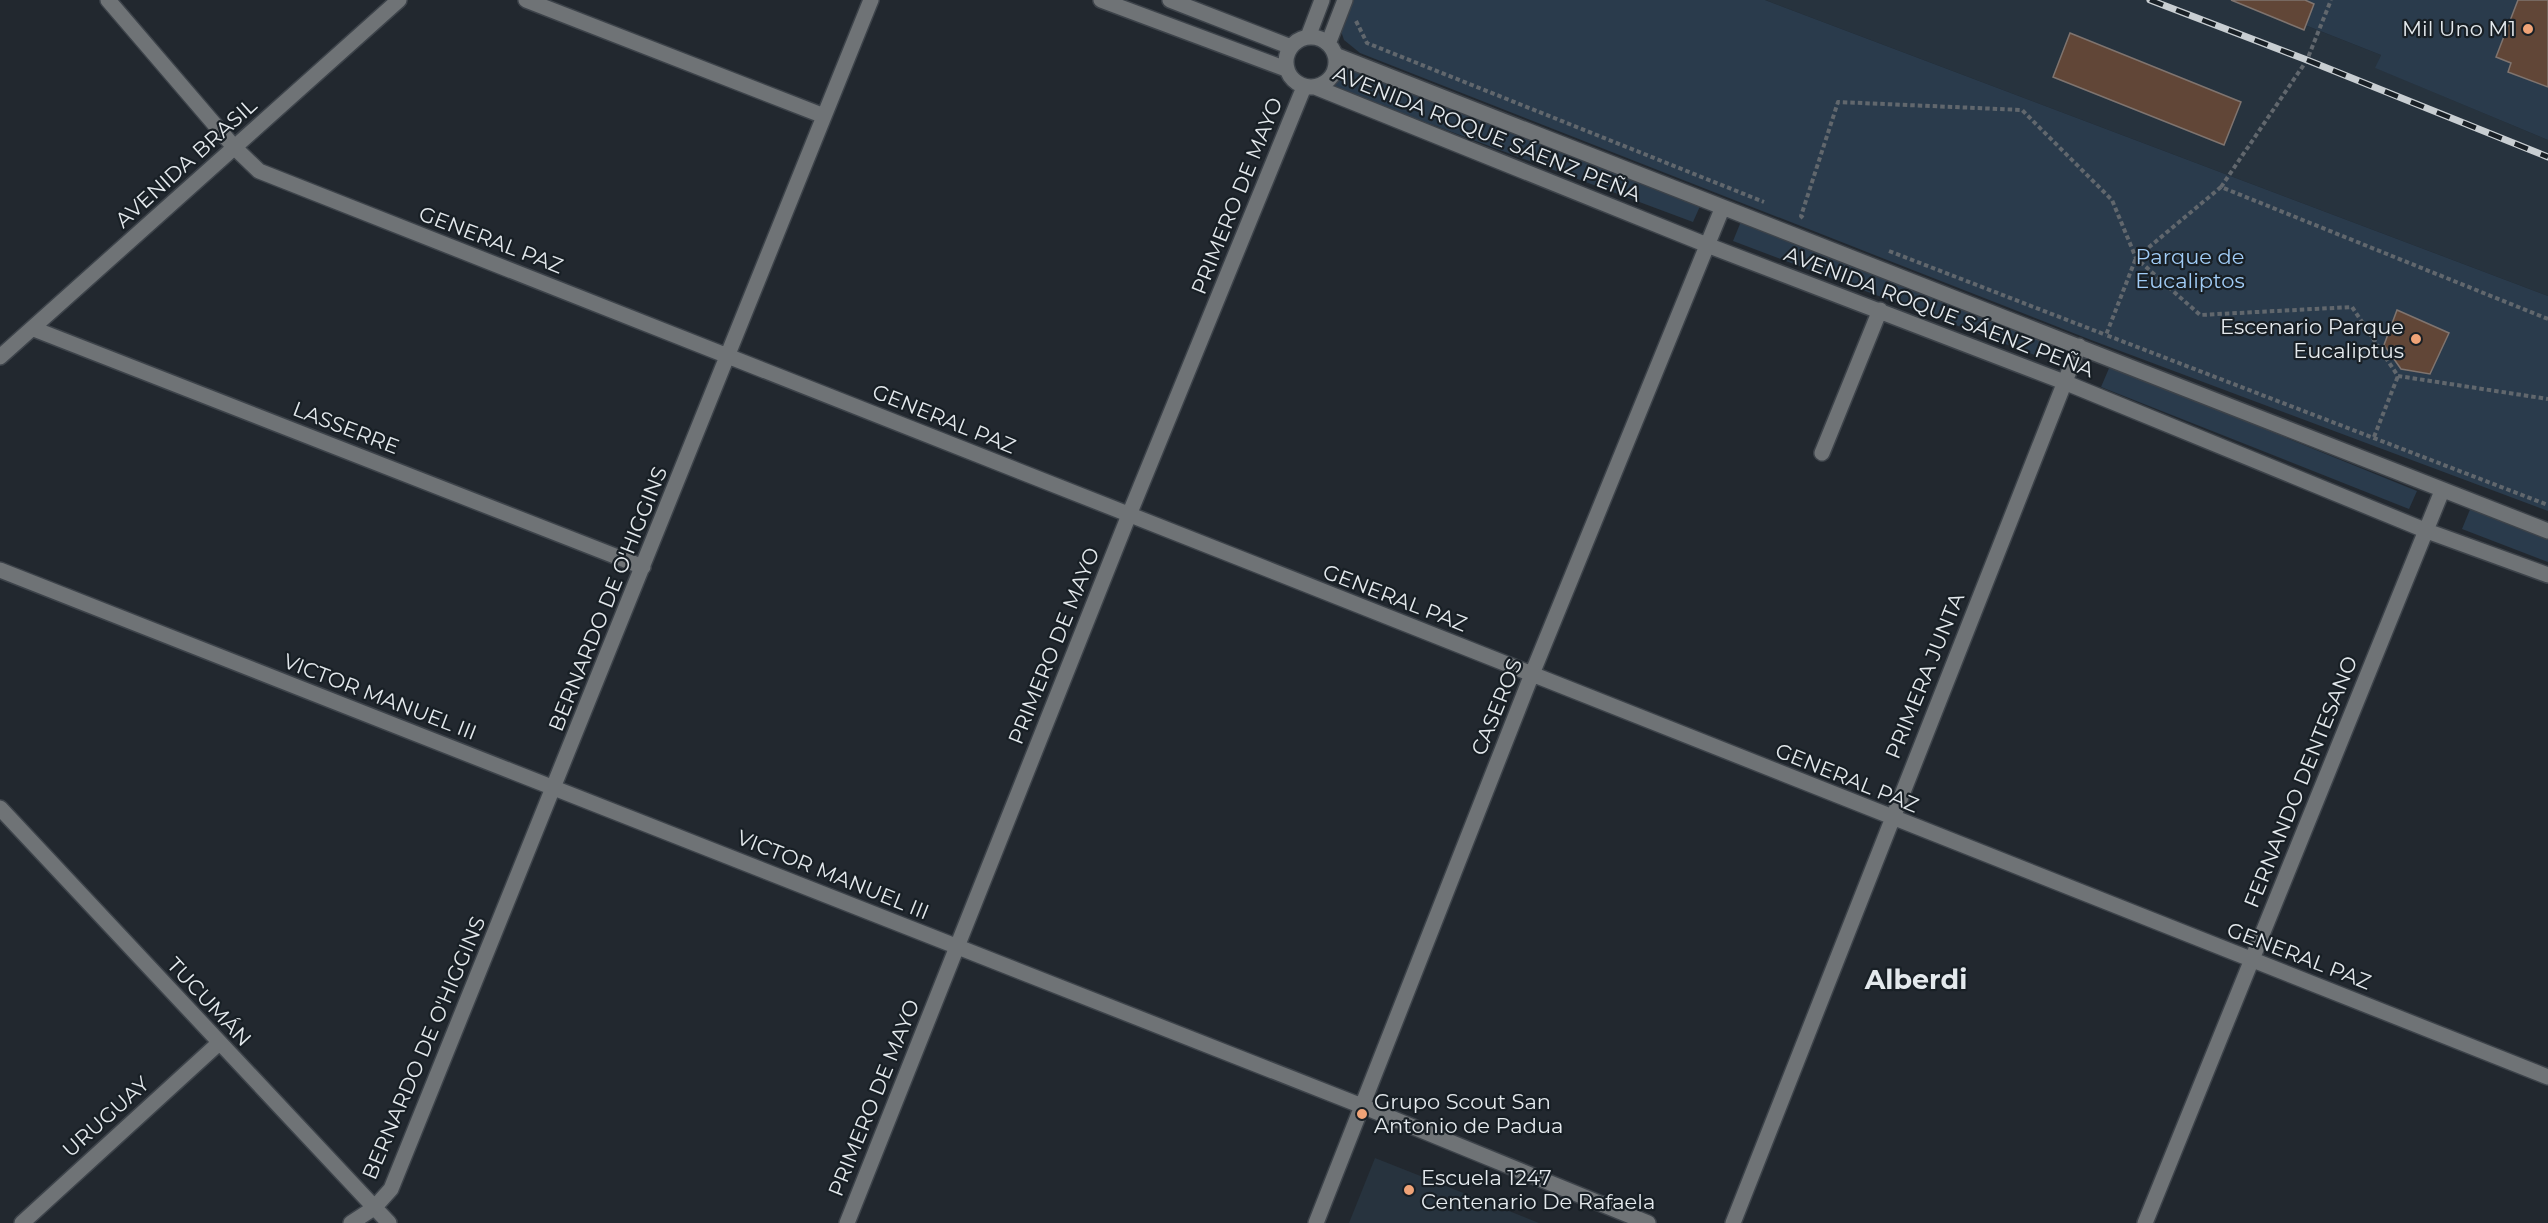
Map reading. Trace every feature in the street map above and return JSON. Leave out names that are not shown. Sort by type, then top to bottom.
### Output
[{"type":"street","name":"GENERAL PAZ","points":[[108,0],[234,147],[259,171],[729,355],[1892,819],[2548,1077]]},
{"type":"street","name":"AVENIDA BRASIL","points":[[1,355],[34,329],[399,0]]},
{"type":"street","points":[[526,0],[824,116]]},
{"type":"street","name":"BERNARDO DE O'HIGGINS","points":[[351,1223],[374,1208],[391,1189],[555,788],[871,0]]},
{"type":"street","points":[[1104,0],[1286,69]]},
{"type":"street","points":[[1170,0],[1291,46]]},
{"type":"street","points":[[1308,38],[1322,0]]},
{"type":"street","points":[[1331,49],[1317,38],[1298,40],[1291,46],[1286,56],[1286,69],[1293,81],[1310,87],[1323,85],[1334,74],[1336,66],[1331,49],[1345,0]]},
{"type":"street","points":[[1191,33],[1200,12]]},
{"type":"street","points":[[1241,52],[1249,31]]},
{"type":"street","name":"AVENIDA ROQUE SÁENZ PEÑA","points":[[1331,49],[1722,209],[2079,346],[2548,531]]},
{"type":"street","name":"AVENIDA ROQUE SÁENZ PEÑA","points":[[1310,87],[1707,245],[2064,382],[2427,531],[2548,575]]},
{"type":"street","name":"PRIMERO DE MAYO","points":[[847,1223],[1129,515],[1310,87]]},
{"type":"street","name":"CASEROS","points":[[1316,1223],[1532,674],[1722,209]]},
{"type":"street","points":[[1822,453],[1880,310]]},
{"type":"street","name":"LASSERRE","points":[[34,329],[643,567]]},
{"type":"street","name":"PRIMERA JUNTA","points":[[1733,1223],[2079,346]]},
{"type":"street","name":"FERNANDO DENTESANO","points":[[2145,1223],[2442,491]]},
{"type":"street","name":"VICTOR MANUEL III","points":[[0,570],[1362,1106],[1648,1223]]},
{"type":"street","name":"TUCUMÁN","points":[[0,808],[389,1223]]},
{"type":"street","name":"URUGUAY","points":[[22,1223],[219,1043]]},
{"type":"path","points":[[2106,335],[2136,258],[2221,187],[2307,60],[2331,0]]},
{"type":"path","points":[[1355,19],[1368,43],[1767,203]]},
{"type":"path","points":[[1811,221],[1800,216],[1838,102],[2022,110],[2112,200],[2136,258],[2200,315],[2352,307],[2398,376],[2548,399]]},
{"type":"path","points":[[2221,187],[2548,319]]},
{"type":"path","points":[[1888,250],[2548,505]]},
{"type":"path","points":[[2374,437],[2398,376]]},
{"type":"shaded area","points":[[1765,0],[2242,0],[2381,55],[2376,68],[2548,140],[2548,296]]},
{"type":"shaded area","name":"Escuela 1247 Centenario De Rafaela","points":[[1375,1158],[1539,1223],[1349,1223]]},
{"type":"green space","name":"Parque de Eucaliptos","points":[[1346,0],[1765,0],[2548,296],[2548,511],[2091,340],[1360,53],[1344,40],[1338,22]]},
{"type":"green space","points":[[2242,0],[2548,0],[2548,140],[2375,68],[2381,55]]},
{"type":"green space","points":[[1343,66],[1701,204],[1693,222],[1334,88]]},
{"type":"green space","points":[[1742,219],[2048,339],[2040,357],[1733,241]]},
{"type":"green space","points":[[2110,366],[2417,491],[2409,509],[2101,387]]},
{"type":"green space","points":[[2471,507],[2548,538],[2548,562],[2462,529]]},
{"type":"building","points":[[2231,0],[2305,0],[2314,4],[2304,30]]},
{"type":"building","name":"Mil Uno M1","points":[[2518,0],[2548,0],[2548,87],[2508,72],[2511,63],[2496,57]]},
{"type":"building","points":[[2070,33],[2241,102],[2224,145],[2053,77]]},
{"type":"building","name":"Escenario Parque Eucaliptus","points":[[2397,310],[2449,333],[2430,374],[2401,369],[2384,345]]},
{"type":"railway","points":[[2150,0],[2548,157]]},
{"type":"place","name":"Mil Uno M1","points":[[2528,29]]},
{"type":"place","name":"Escenario Parque Eucaliptus","points":[[2416,339]]},
{"type":"place","name":"Grupo Scout San Antonio de Padua","points":[[1362,1114]]},
{"type":"place","name":"Escuela 1247 Centenario De Rafaela","points":[[1409,1190]]},
{"type":"district","name":"Alberdi","points":[[1916,980]]}]
